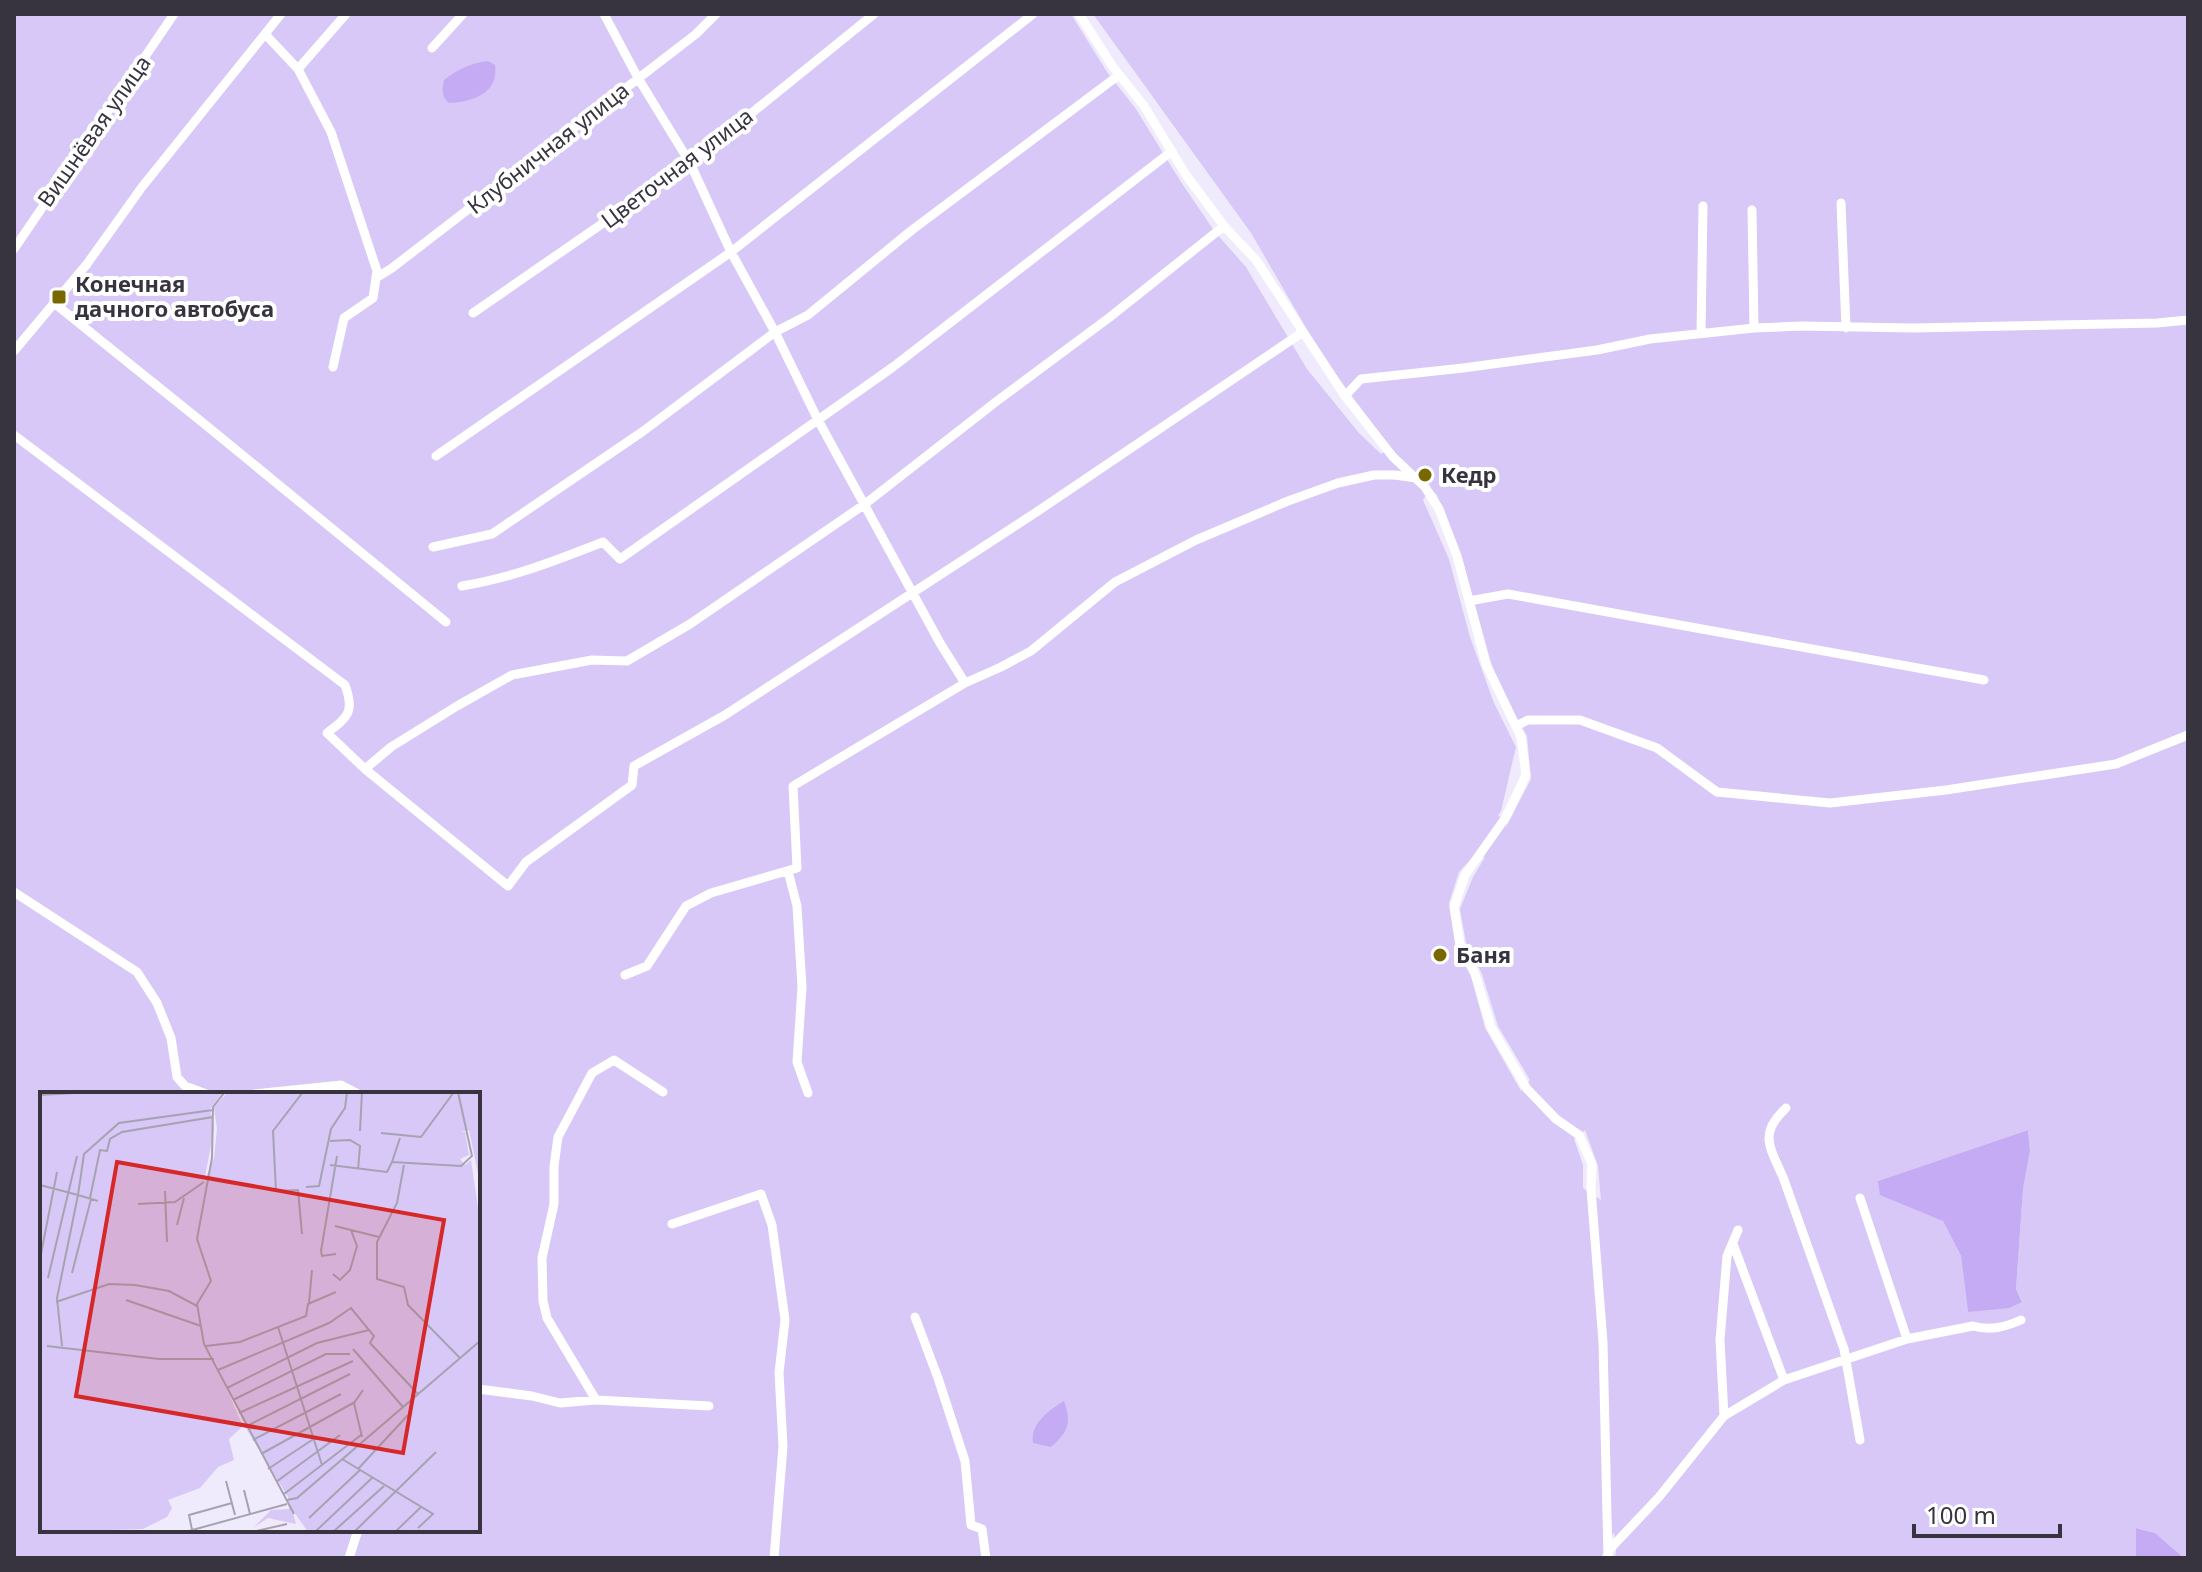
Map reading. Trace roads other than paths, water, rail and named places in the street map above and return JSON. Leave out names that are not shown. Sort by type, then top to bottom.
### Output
[{"type":"street","name":"Вишнёвая улица","points":[[14,249],[174,14]]},
{"type":"street","points":[[14,351],[87,264],[142,187],[281,14]]},
{"type":"street","points":[[298,69],[346,14]]},
{"type":"street","points":[[432,48],[463,14]]},
{"type":"street","points":[[604,14],[638,78],[690,163],[731,252],[818,420],[965,683]]},
{"type":"street","name":"Клубничная улица","points":[[376,278],[696,34],[716,14]]},
{"type":"street","name":"Цветочная улица","points":[[473,313],[690,163],[874,14]]},
{"type":"street","points":[[436,456],[731,252],[1033,14]]},
{"type":"street","points":[[1079,14],[1119,75],[1144,106],[1186,175],[1224,226],[1256,260],[1345,396],[1393,457],[1425,487],[1439,509],[1457,556],[1486,664],[1521,737],[1526,775],[1506,817],[1465,875],[1454,907],[1460,944],[1475,974],[1491,1027],[1527,1089],[1556,1119],[1579,1135],[1592,1164],[1591,1189],[1603,1342],[1608,1554]]},
{"type":"street","points":[[265,34],[298,69],[331,132],[377,271],[373,298],[344,318],[333,367]]},
{"type":"street","points":[[433,547],[492,534],[642,432],[775,332],[808,315],[912,230],[1119,75]]},
{"type":"street","points":[[462,586],[524,573],[603,542],[620,559],[893,367],[1172,151]]},
{"type":"street","points":[[1841,203],[1846,328]]},
{"type":"street","points":[[1701,333],[1703,206]]},
{"type":"street","points":[[1752,210],[1754,328]]},
{"type":"street","points":[[365,769],[391,747],[512,675],[592,660],[627,661],[690,624],[865,504],[1224,226]]},
{"type":"street","points":[[54,303],[446,622]]},
{"type":"street","points":[[1345,396],[1361,379],[1754,328],[1995,327],[2188,320]]},
{"type":"street","points":[[14,435],[345,685],[351,701],[347,717],[327,733],[365,769],[508,886],[526,862],[632,785],[634,766],[725,715],[1038,511],[1303,332]]},
{"type":"street","points":[[625,975],[647,966],[686,906],[711,893],[797,868],[793,786],[965,683],[1031,651],[1115,582],[1232,523],[1338,483],[1374,475],[1416,478]]},
{"type":"street","points":[[1469,601],[1508,594],[1984,680]]},
{"type":"street","points":[[1516,726],[1528,720],[1580,720],[1657,748],[1717,792],[1830,803],[1946,790],[2116,764],[2188,735]]},
{"type":"street","points":[[788,871],[797,906],[802,987],[797,1062],[808,1093]]},
{"type":"street","points":[[14,892],[137,972],[157,1003],[171,1038],[177,1077],[185,1086],[201,1092]]},
{"type":"street","points":[[596,1400],[547,1318],[543,1301],[542,1258],[554,1204],[558,1137],[592,1073],[614,1060],[663,1092]]},
{"type":"street","points":[[273,1092],[341,1085],[354,1092]]},
{"type":"street","points":[[1786,1108],[1774,1120],[1768,1134],[1844,1349],[1860,1440]]},
{"type":"street","points":[[672,1224],[761,1194],[772,1225],[785,1320],[779,1373],[783,1446],[774,1558]]},
{"type":"street","points":[[1860,1198],[1907,1339]]},
{"type":"street","points":[[1724,1416],[1720,1340],[1727,1256],[1738,1230]]},
{"type":"street","points":[[1733,1244],[1784,1380]]},
{"type":"street","points":[[915,1317],[965,1461],[971,1525],[982,1529],[986,1558]]},
{"type":"street","points":[[1608,1554],[1724,1416],[1784,1380],[1907,1339],[1973,1326],[1983,1329],[2005,1327],[2021,1320]]},
{"type":"street","points":[[480,1389],[560,1403],[596,1400],[709,1406]]},
{"type":"street","points":[[349,1558],[357,1532]]},
{"type":"place","name":"Конечная дачного автобуса","points":[[59,297]]},
{"type":"place","name":"Кедр","points":[[1425,475]]},
{"type":"place","name":"Баня","points":[[1440,955]]}]
